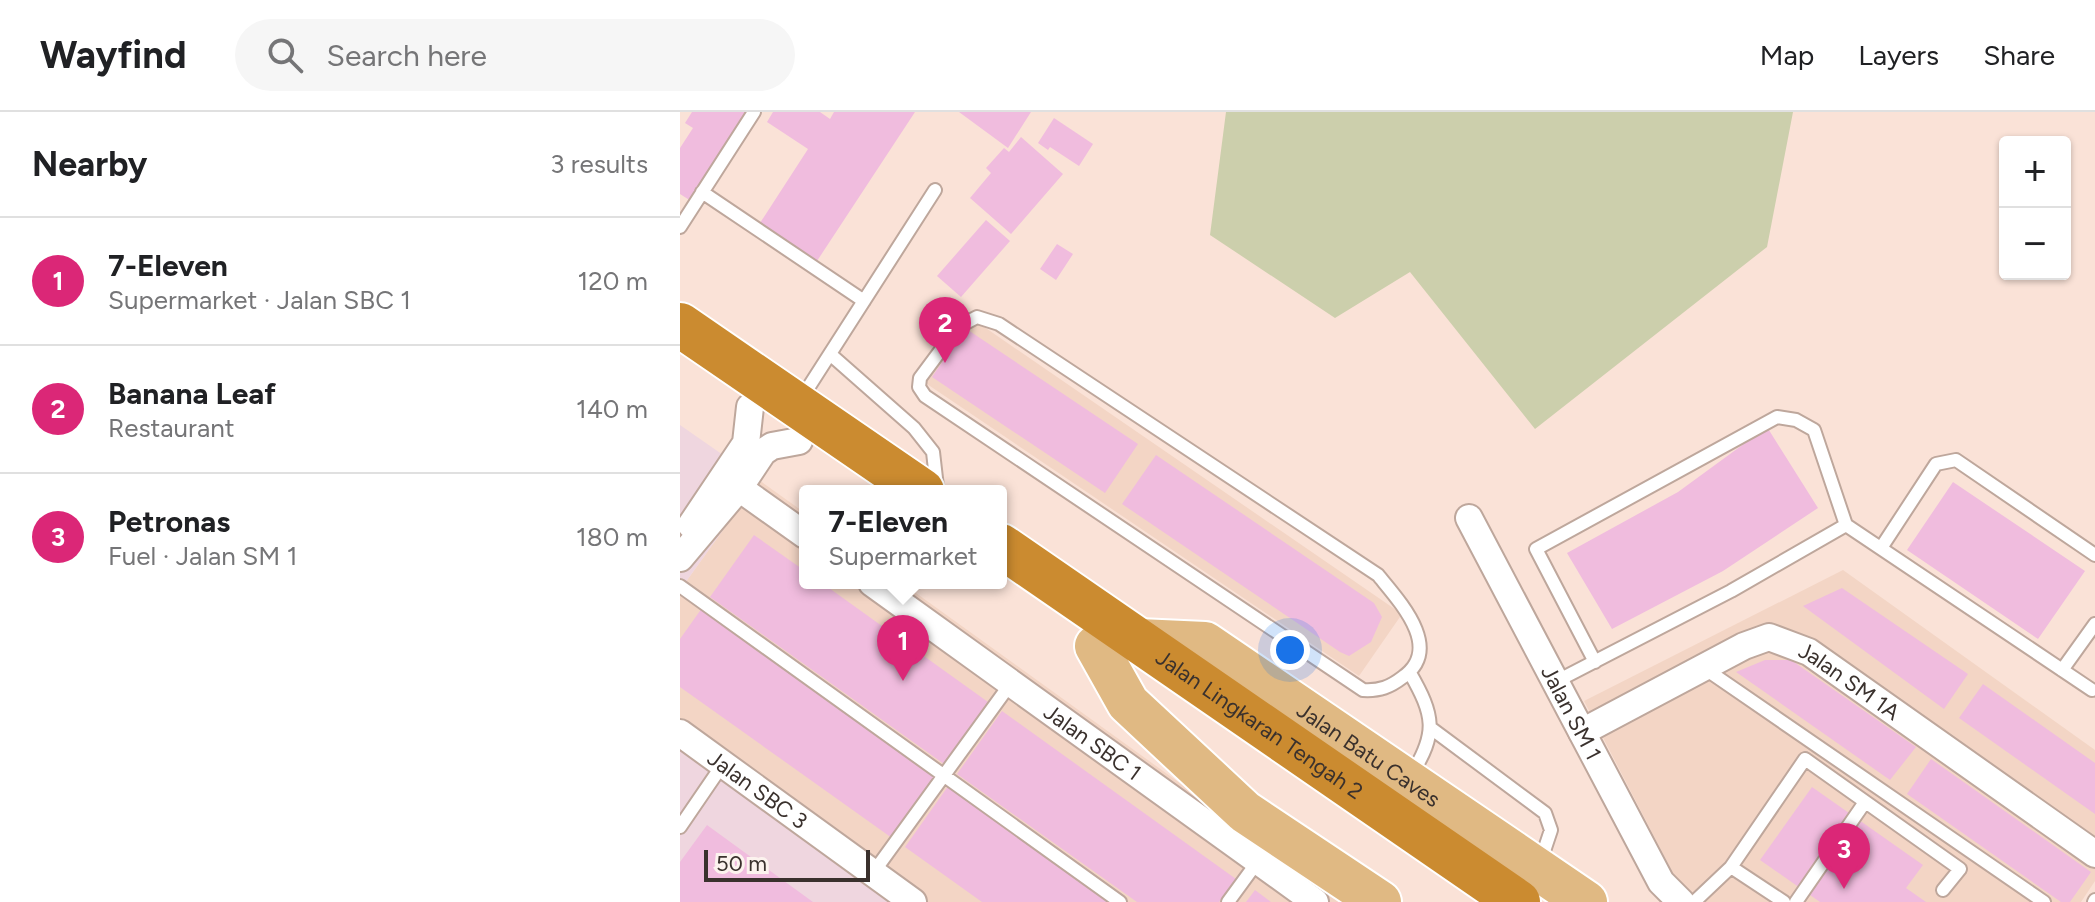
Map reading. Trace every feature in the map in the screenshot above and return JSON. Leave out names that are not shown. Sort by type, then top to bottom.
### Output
[{"type":"highway","points":[[680,325],[798,423],[865,485]]},
{"type":"highway","points":[[680,359],[750,407],[798,423],[911,485]]},
{"type":"highway","name":"Jalan Lingkaran Tengah 2","points":[[1007,550],[1139,640],[1257,739],[1465,902]]},
{"type":"highway","name":"Jalan Lingkaran Tengah 2","points":[[1007,584],[1096,646],[1257,739],[1528,886]]},
{"type":"main road","name":"Jalan Batu Caves","points":[[1139,640],[1205,643],[1408,781],[1528,886],[1586,902]]},
{"type":"main road","points":[[1096,646],[1128,703],[1245,812],[1380,902]]},
{"type":"street","points":[[680,546],[688,508],[746,443],[750,407]]},
{"type":"street","points":[[680,558],[739,488],[763,452],[798,423]]},
{"type":"street","points":[[739,488],[799,531]]},
{"type":"street","name":"Jalan SM 1","points":[[1469,518],[1661,882],[1681,902]]},
{"type":"street","name":"Jalan SBC 1","points":[[880,589],[1315,902]]},
{"type":"street","name":"Jalan SM 1A","points":[[1582,732],[1744,646],[1769,637],[1809,652],[2095,854]]},
{"type":"street","name":"Jalan SBC 3","points":[[680,733],[913,902]]},
{"type":"lane","points":[[680,227],[754,112]]},
{"type":"lane","points":[[798,423],[830,354],[935,190]]},
{"type":"lane","points":[[702,192],[864,301]]},
{"type":"lane","points":[[977,317],[999,324],[1378,575],[1405,607],[1418,633],[1421,650],[1410,673],[1379,691],[1363,690],[925,396],[919,387],[920,378],[958,327],[977,317]]},
{"type":"lane","points":[[830,354],[900,413],[933,452],[936,485]]},
{"type":"lane","points":[[1595,662],[1536,549],[1777,417],[1796,420],[1814,430],[1846,525],[2092,690]]},
{"type":"lane","points":[[1881,548],[1936,464],[1956,460],[2095,555]]},
{"type":"lane","points":[[1555,682],[1731,591],[1846,525]]},
{"type":"lane","points":[[680,586],[1120,902]]},
{"type":"lane","points":[[2062,670],[2095,624]]},
{"type":"lane","points":[[1703,668],[2044,902]]},
{"type":"lane","points":[[1408,781],[1426,752],[1432,729],[1426,700],[1410,673]]},
{"type":"lane","points":[[873,873],[1011,683]]},
{"type":"lane","points":[[1432,729],[1545,813],[1551,830],[1528,886]]},
{"type":"lane","points":[[1694,902],[1731,867],[1805,759],[1960,869],[1943,890]]},
{"type":"lane","points":[[680,827],[723,764]]},
{"type":"lane","points":[[1796,902],[1865,802]]},
{"type":"lane","points":[[1228,902],[1258,861]]},
{"type":"lane","points":[[1731,867],[1784,902]]},
{"type":"shaded area","points":[[977,322],[1402,614],[1359,676],[924,382],[960,331]]},
{"type":"shaded area","points":[[680,425],[759,480],[680,590]]},
{"type":"shaded area","points":[[759,480],[799,509],[799,589],[910,589],[1345,902],[893,902],[680,749],[680,590]]},
{"type":"shaded area","points":[[1843,570],[2095,750],[2095,881],[2081,902],[1700,902],[1674,875],[1584,701]]},
{"type":"shaded area","points":[[680,749],[893,902],[680,902]]},
{"type":"green space","points":[[1226,112],[1793,112],[1767,247],[1535,429],[1410,272],[1335,318],[1210,235]]},
{"type":"building","points":[[692,112],[747,112],[691,201],[680,194],[680,148],[693,128],[685,123]]},
{"type":"building","points":[[773,112],[820,112],[830,119],[834,112],[915,112],[817,261],[760,223],[808,149],[767,122]]},
{"type":"building","points":[[959,112],[1031,112],[1008,148]]},
{"type":"building","points":[[1054,118],[1093,144],[1079,166],[1038,143]]},
{"type":"building","points":[[1021,137],[1063,174],[1011,234],[970,198],[991,173],[986,168],[1004,148],[1009,152]]},
{"type":"building","points":[[986,220],[1010,241],[961,297],[937,276]]},
{"type":"building","points":[[1057,244],[1073,254],[1056,280],[1040,269]]},
{"type":"building","points":[[965,328],[1138,444],[1105,493],[932,377]]},
{"type":"building","points":[[1767,427],[1818,508],[1723,571],[1612,629],[1567,553],[1678,492]]},
{"type":"building","points":[[1156,455],[1374,603],[1382,617],[1371,642],[1349,656],[1340,652],[1122,504]]},
{"type":"building","points":[[1953,482],[2085,571],[2038,639],[1907,550]]},
{"type":"building","points":[[754,535],[799,567],[799,589],[830,589],[988,702],[944,764],[710,597]]},
{"type":"building","points":[[1842,588],[1968,674],[1944,709],[1803,606]]},
{"type":"building","points":[[702,608],[936,776],[892,838],[680,687],[680,639]]},
{"type":"building","points":[[1765,660],[1791,660],[1916,747],[1890,780],[1736,672]]},
{"type":"building","points":[[1983,684],[2095,763],[2095,814],[1959,718]]},
{"type":"building","points":[[1002,711],[1236,879],[1219,902],[1137,902],[957,774]]},
{"type":"building","points":[[1931,759],[2091,872],[2070,902],[2061,902],[1907,794]]},
{"type":"building","points":[[949,785],[1113,902],[982,902],[905,847]]},
{"type":"building","points":[[1812,787],[1923,865],[1906,888],[1926,902],[1820,902],[1760,860]]},
{"type":"building","points":[[707,825],[813,902],[680,902],[680,862]]},
{"type":"building","points":[[1255,890],[1271,902],[1246,902]]},
{"type":"place","name":"Banana Leaf","points":[[945,363]]},
{"type":"place","name":"7-Eleven","points":[[903,681]]},
{"type":"place","name":"Petronas","points":[[1844,889]]}]
